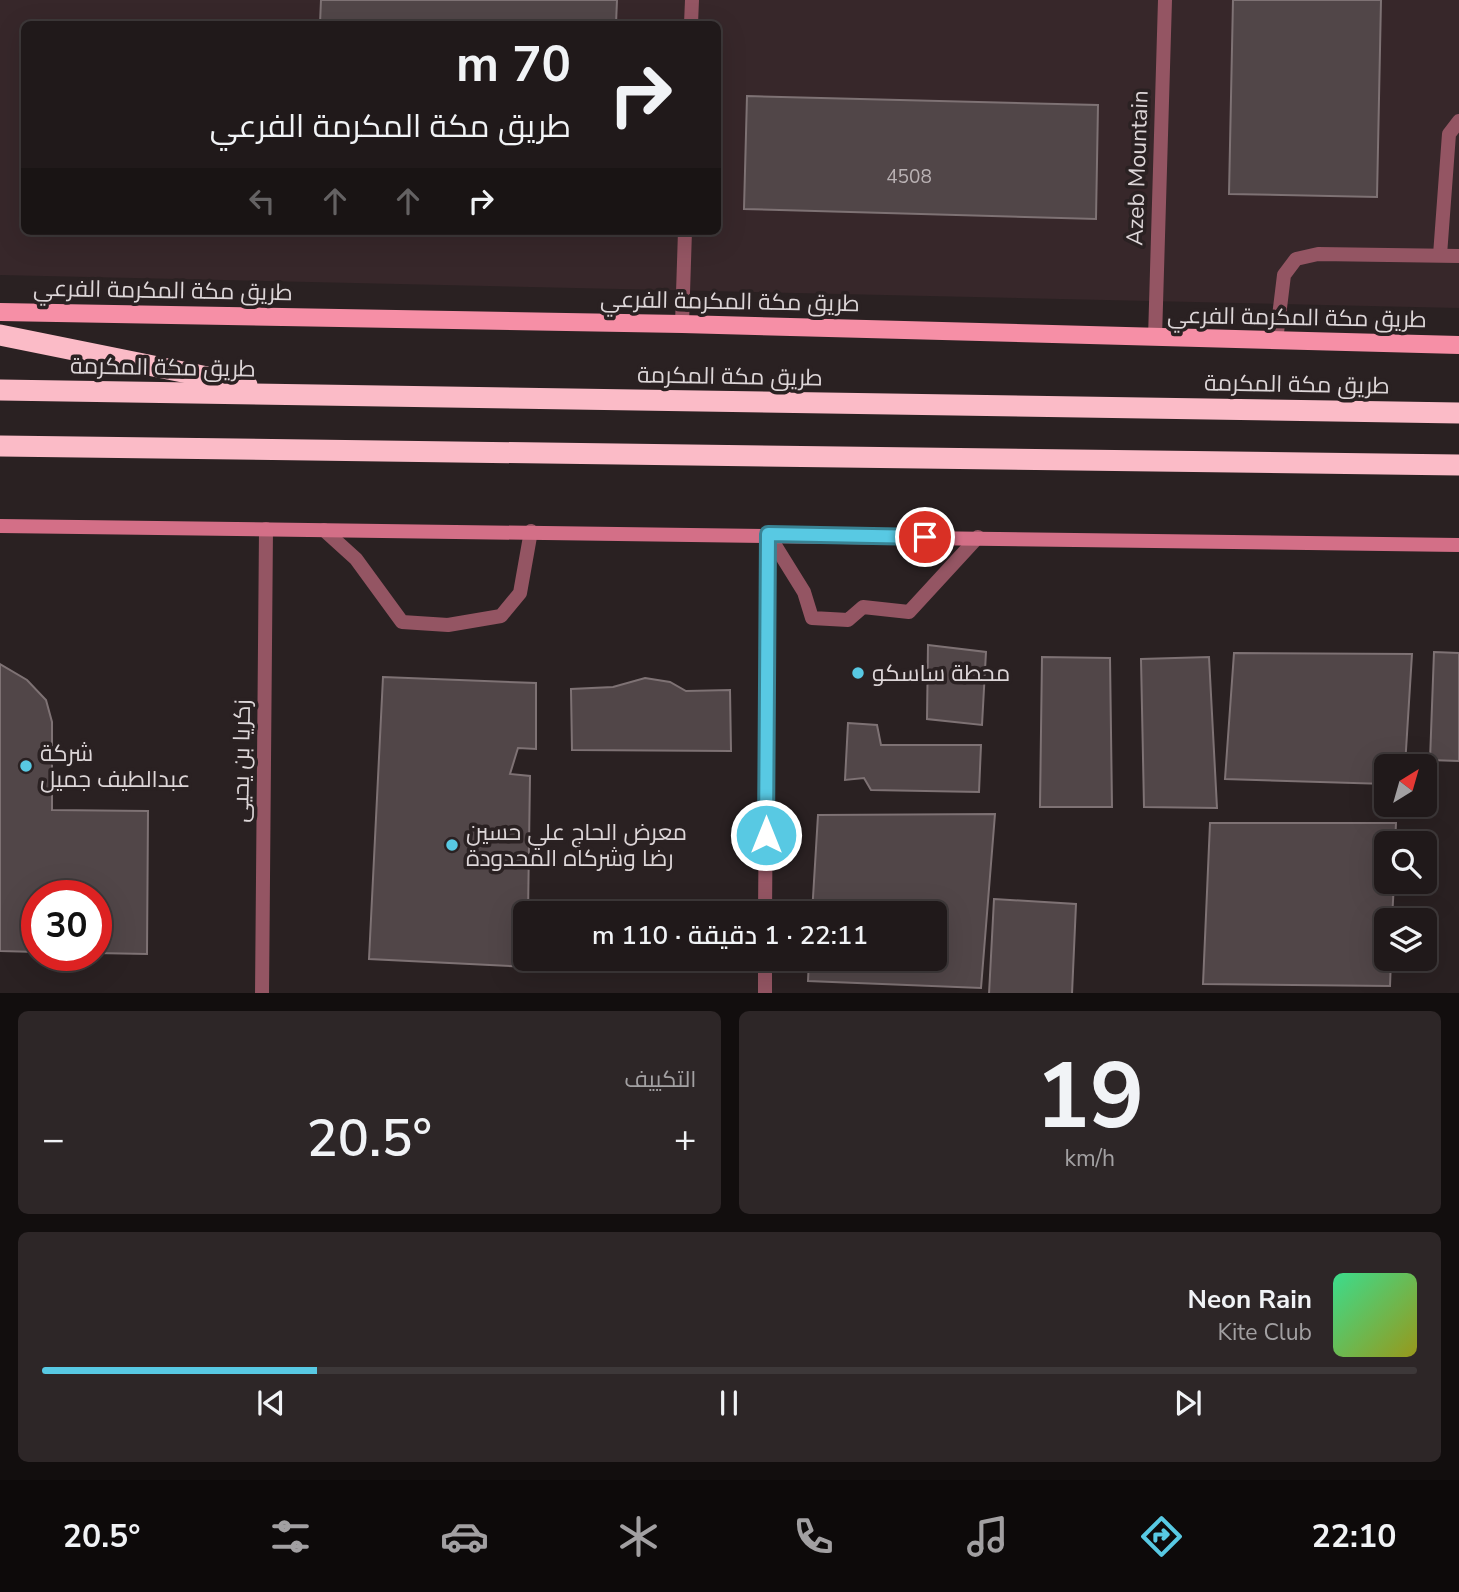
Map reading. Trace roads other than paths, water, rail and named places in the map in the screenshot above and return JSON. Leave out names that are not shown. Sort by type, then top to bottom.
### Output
[{"type":"highway","points":[[0,335],[301,396]]},
{"type":"highway","name":"طريق مكة المكرمة","points":[[0,390],[1459,413]]},
{"type":"highway","points":[[0,446],[1459,465]]},
{"type":"highway","points":[[0,453],[44,447]]},
{"type":"main road","name":"طريق مكة المكرمة الفرعي","points":[[0,312],[682,324],[1459,345]]},
{"type":"main road","points":[[0,526],[1459,545]]},
{"type":"street","points":[[691,21],[692,0]]},
{"type":"street","name":"Azeb Mountain","points":[[1154,338],[1165,0]]},
{"type":"street","points":[[1440,255],[1449,134],[1459,121]]},
{"type":"street","points":[[682,324],[685,235]]},
{"type":"street","points":[[1276,341],[1284,275],[1296,259],[1318,254],[1459,256]]},
{"type":"street","name":"زكريا بن يحيى","points":[[262,993],[266,529]]},
{"type":"street","points":[[324,530],[356,559],[402,622],[448,625],[501,616],[520,593],[531,531]]},
{"type":"street","points":[[768,534],[804,592],[812,618],[848,620],[863,607],[909,612],[978,537]]},
{"type":"street","points":[[765,901],[768,534]]},
{"type":"street","points":[[765,971],[765,993]]},
{"type":"place","name":"محطة ساسكو","points":[[858,673]]},
{"type":"place","name":"شركة عبدالطيف جميل","points":[[26,766]]},
{"type":"place","name":"معرض الحاج علي حسين رضا وشركاه المحدودة","points":[[452,845]]}]
